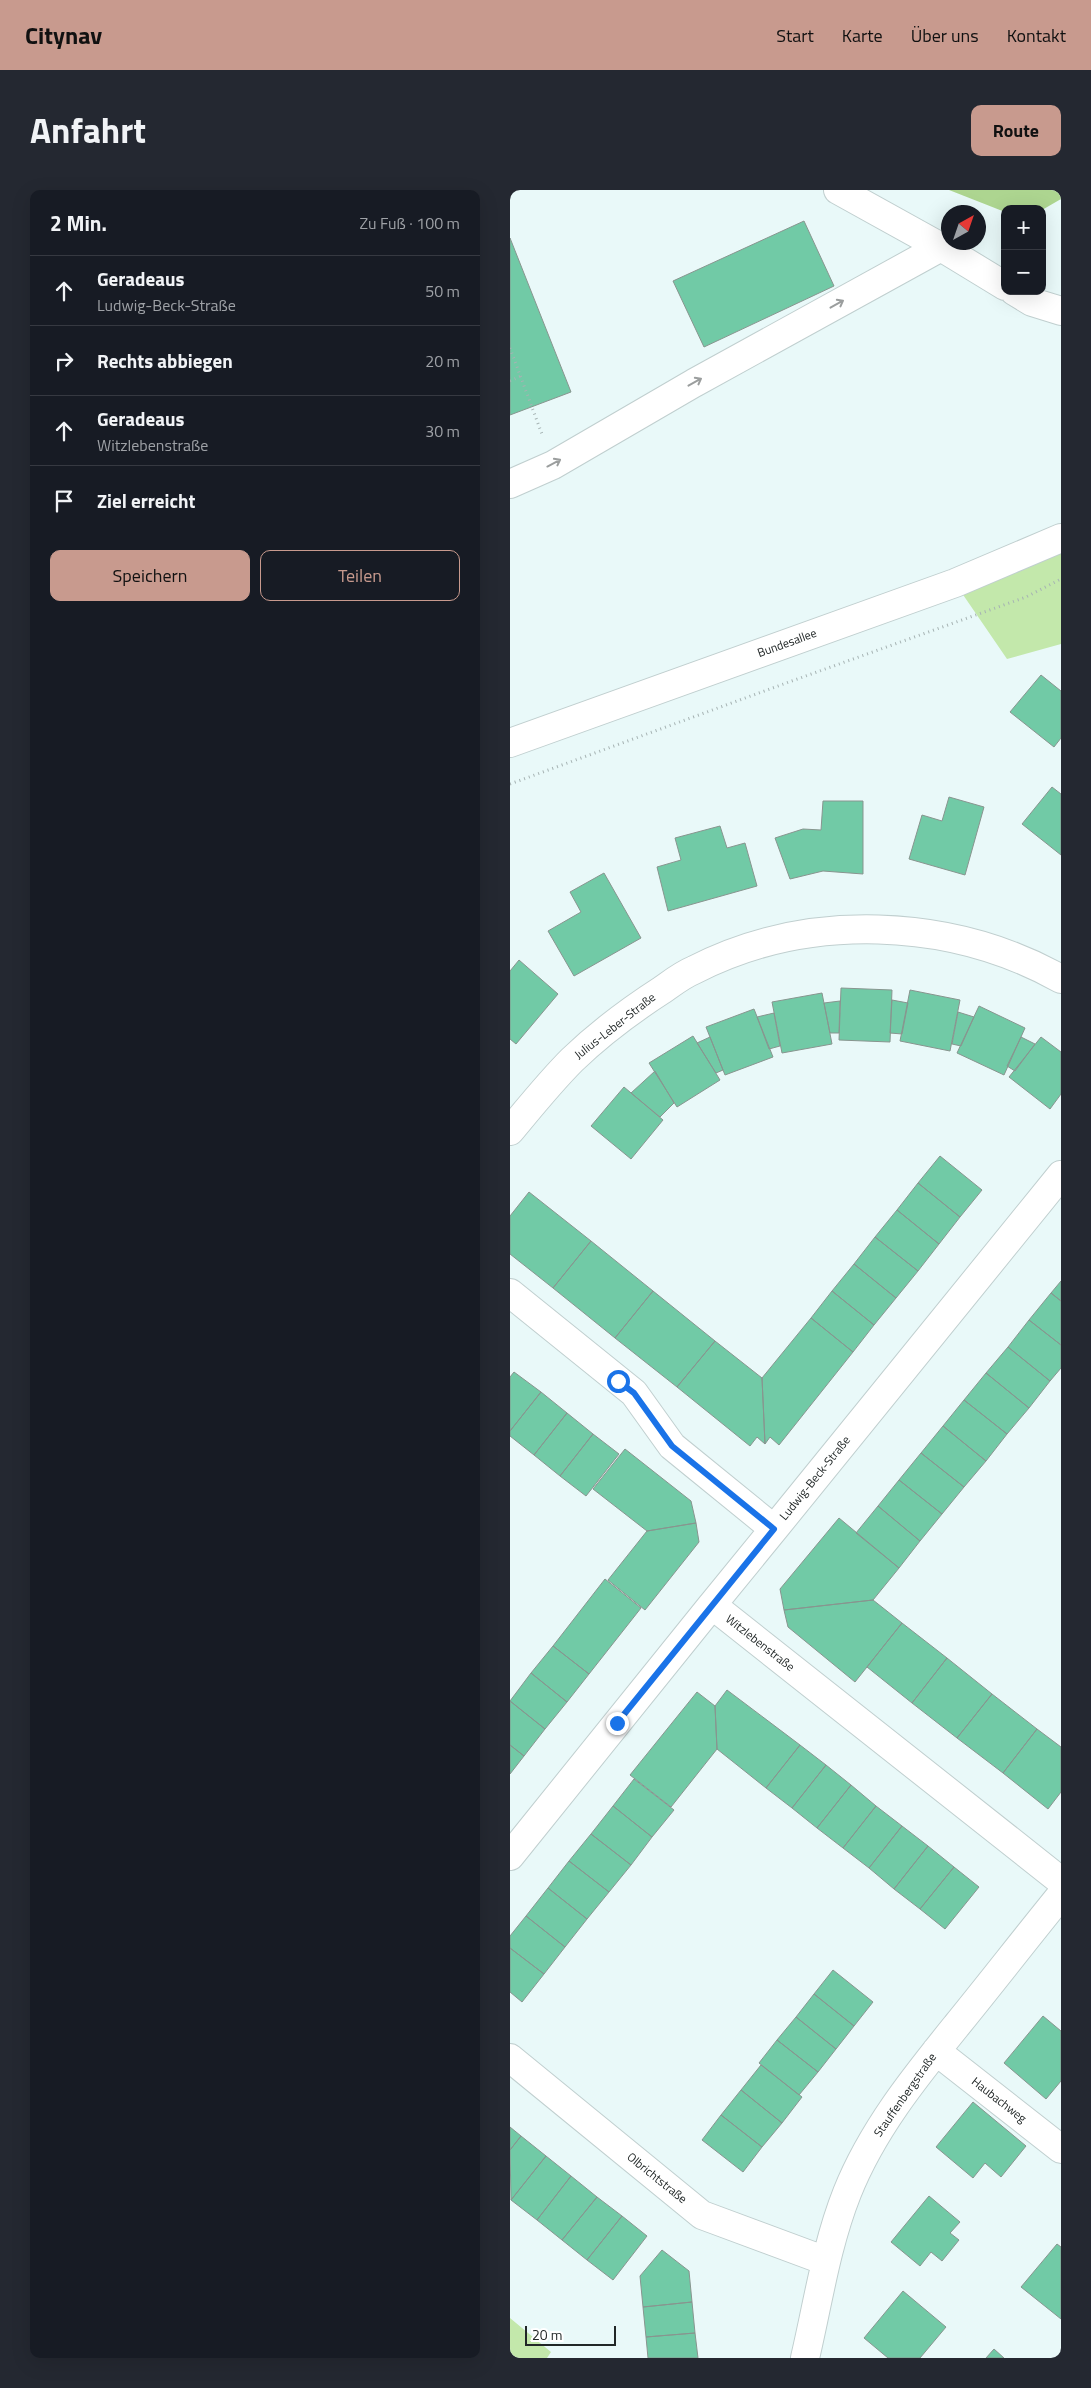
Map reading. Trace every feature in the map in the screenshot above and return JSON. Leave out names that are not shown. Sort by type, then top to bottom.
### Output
[{"type":"street","points":[[838,190],[941,247]]},
{"type":"street","points":[[510,484],[552,464],[694,383],[941,247]]},
{"type":"street","points":[[946,250],[1001,284]]},
{"type":"street","points":[[1021,295],[1032,302],[1061,311]]},
{"type":"street","name":"Bundesallee","points":[[510,743],[955,583],[1061,538]]},
{"type":"street","name":"Julius-Leber-Straße","points":[[510,1131],[572,1060],[634,1008],[693,970],[754,946],[810,933],[878,928],[906,931],[994,949],[1061,979]]},
{"type":"street","name":"Ludwig-Beck-Straße","points":[[510,1293],[634,1393],[672,1446],[774,1529],[1061,1175]]},
{"type":"street","points":[[510,1856],[774,1529]]},
{"type":"street","name":"Witzlebenstraße","points":[[712,1605],[1061,1881]]},
{"type":"street","name":"Stauffenbergstraße","points":[[805,2358],[826,2261],[847,2194],[863,2157],[885,2120],[936,2051],[1061,1895]]},
{"type":"street","name":"Haubachweg","points":[[936,2051],[1061,2150]]},
{"type":"street","name":"Olbrichtstraße","points":[[510,2058],[702,2215],[826,2261]]},
{"type":"path","points":[[510,348],[552,464]]},
{"type":"path","points":[[510,381],[521,376]]},
{"type":"path","points":[[510,784],[1026,598],[1061,578]]},
{"type":"green space","points":[[949,190],[1061,190],[1061,199],[1046,208],[1046,205],[1001,205],[1001,210]]},
{"type":"green space","points":[[1061,531],[1061,644],[1007,659],[955,583]]},
{"type":"green space","points":[[510,2318],[551,2352],[547,2358],[510,2358]]},
{"type":"building","points":[[804,221],[834,286],[704,347],[673,281]]},
{"type":"building","points":[[510,238],[571,392],[510,415]]},
{"type":"building","points":[[1041,675],[1061,691],[1061,738],[1054,747],[1010,712]]},
{"type":"building","points":[[1052,787],[1061,794],[1061,855],[1022,824]]},
{"type":"building","points":[[949,797],[984,807],[965,875],[909,859],[922,815],[942,821]]},
{"type":"building","points":[[823,801],[863,801],[863,874],[823,871],[790,879],[775,838],[803,829],[821,830]]},
{"type":"building","points":[[720,826],[727,848],[745,843],[757,886],[668,911],[657,867],[681,860],[675,838]]},
{"type":"building","points":[[604,873],[641,938],[574,976],[548,931],[581,912],[570,892]]},
{"type":"building","points":[[519,960],[558,994],[516,1044],[510,1039],[510,971]]},
{"type":"building","points":[[841,988],[892,990],[890,1042],[839,1040]]},
{"type":"building","points":[[910,990],[960,1000],[950,1051],[900,1041]]},
{"type":"building","points":[[822,993],[832,1044],[782,1053],[772,1002]]},
{"type":"building","points":[[892,1000],[908,1003],[902,1034],[890,1033]]},
{"type":"building","points":[[840,1001],[839,1033],[830,1033],[824,1003]]},
{"type":"building","points":[[979,1006],[1025,1028],[1004,1075],[957,1053]]},
{"type":"building","points":[[754,1009],[773,1057],[725,1075],[706,1027]]},
{"type":"building","points":[[958,1012],[974,1017],[961,1046],[952,1044]]},
{"type":"building","points":[[774,1013],[780,1046],[769,1049],[757,1017]]},
{"type":"building","points":[[693,1036],[720,1080],[677,1107],[649,1063]]},
{"type":"building","points":[[710,1037],[723,1070],[716,1073],[697,1043]]},
{"type":"building","points":[[1021,1037],[1035,1044],[1015,1071],[1007,1066]]},
{"type":"building","points":[[1041,1037],[1061,1052],[1061,1094],[1050,1109],[1009,1077]]},
{"type":"building","points":[[655,1071],[674,1103],[660,1117],[631,1093]]},
{"type":"building","points":[[624,1087],[663,1120],[631,1159],[591,1126]]},
{"type":"building","points":[[940,1156],[982,1190],[960,1217],[918,1183]]},
{"type":"building","points":[[918,1183],[960,1217],[939,1244],[897,1210]]},
{"type":"building","points":[[529,1192],[591,1241],[553,1288],[510,1254],[510,1216]]},
{"type":"building","points":[[897,1210],[939,1244],[918,1271],[875,1237]]},
{"type":"building","points":[[875,1237],[918,1271],[896,1298],[854,1264]]},
{"type":"building","points":[[591,1241],[653,1291],[615,1338],[553,1288]]},
{"type":"building","points":[[854,1264],[896,1298],[874,1325],[832,1291]]},
{"type":"building","points":[[1061,1281],[1061,1301],[1051,1293]]},
{"type":"building","points":[[653,1291],[715,1341],[677,1387],[615,1338]]},
{"type":"building","points":[[832,1291],[874,1325],[853,1352],[811,1318]]},
{"type":"building","points":[[1051,1293],[1061,1301],[1061,1345],[1029,1320]]},
{"type":"building","points":[[811,1318],[853,1352],[779,1445],[770,1437],[765,1444],[762,1378]]},
{"type":"building","points":[[1029,1320],[1061,1345],[1061,1368],[1050,1381],[1008,1347]]},
{"type":"building","points":[[715,1341],[762,1378],[765,1444],[757,1437],[750,1446],[677,1387]]},
{"type":"building","points":[[1008,1347],[1050,1381],[1029,1408],[986,1373]]},
{"type":"building","points":[[514,1372],[541,1392],[510,1431],[510,1377]]},
{"type":"building","points":[[986,1373],[1029,1408],[1007,1434],[964,1400]]},
{"type":"building","points":[[541,1392],[567,1413],[534,1455],[510,1436],[510,1431]]},
{"type":"building","points":[[964,1400],[1007,1434],[986,1461],[943,1426]]},
{"type":"building","points":[[567,1413],[593,1434],[560,1476],[534,1455]]},
{"type":"building","points":[[943,1426],[986,1461],[964,1487],[921,1453]]},
{"type":"building","points":[[593,1434],[619,1454],[586,1496],[560,1476]]},
{"type":"building","points":[[625,1449],[691,1501],[696,1523],[647,1531],[593,1489]]},
{"type":"building","points":[[921,1453],[964,1487],[942,1514],[899,1480]]},
{"type":"building","points":[[899,1480],[942,1514],[920,1541],[878,1506]]},
{"type":"building","points":[[878,1506],[920,1541],[899,1568],[856,1533]]},
{"type":"building","points":[[839,1518],[899,1568],[873,1600],[784,1610],[780,1589]]},
{"type":"building","points":[[696,1523],[699,1542],[645,1610],[608,1580],[647,1531]]},
{"type":"building","points":[[605,1579],[641,1608],[589,1674],[553,1646]]},
{"type":"building","points":[[873,1600],[902,1623],[855,1682],[788,1627],[784,1610]]},
{"type":"building","points":[[902,1623],[947,1658],[912,1703],[867,1667]]},
{"type":"building","points":[[553,1646],[589,1674],[567,1702],[531,1673]]},
{"type":"building","points":[[947,1658],[992,1694],[957,1738],[912,1703]]},
{"type":"building","points":[[531,1673],[567,1702],[545,1729],[510,1701]]},
{"type":"building","points":[[727,1690],[800,1745],[766,1788],[717,1749],[715,1706]]},
{"type":"building","points":[[697,1692],[715,1706],[717,1749],[671,1807],[630,1775]]},
{"type":"building","points":[[992,1694],[1037,1729],[1003,1773],[957,1738]]},
{"type":"building","points":[[510,1701],[545,1729],[524,1756],[510,1745]]},
{"type":"building","points":[[1037,1729],[1061,1747],[1061,1792],[1048,1809],[1003,1773]]},
{"type":"building","points":[[510,1745],[524,1756],[510,1774]]},
{"type":"building","points":[[800,1745],[826,1765],[792,1808],[766,1788]]},
{"type":"building","points":[[826,1765],[851,1785],[817,1828],[792,1808]]},
{"type":"building","points":[[634,1779],[674,1810],[652,1837],[613,1806]]},
{"type":"building","points":[[851,1785],[876,1806],[843,1848],[817,1828]]},
{"type":"building","points":[[613,1806],[652,1837],[631,1865],[591,1834]]},
{"type":"building","points":[[876,1806],[902,1826],[869,1868],[843,1848]]},
{"type":"building","points":[[902,1826],[928,1846],[894,1889],[869,1868]]},
{"type":"building","points":[[591,1834],[631,1865],[609,1892],[569,1861]]},
{"type":"building","points":[[928,1846],[954,1867],[920,1909],[894,1889]]},
{"type":"building","points":[[569,1861],[609,1892],[587,1919],[548,1888]]},
{"type":"building","points":[[954,1867],[979,1887],[945,1929],[920,1909]]},
{"type":"building","points":[[548,1888],[587,1919],[565,1947],[526,1916]]},
{"type":"building","points":[[526,1916],[565,1947],[544,1974],[510,1948],[510,1936]]},
{"type":"building","points":[[510,1948],[544,1974],[522,2002],[510,1992]]},
{"type":"building","points":[[833,1970],[873,2002],[854,2026],[814,1994]]},
{"type":"building","points":[[814,1994],[854,2026],[836,2049],[796,2017]]},
{"type":"building","points":[[1043,2016],[1061,2031],[1061,2081],[1046,2099],[1004,2063]]},
{"type":"building","points":[[796,2017],[836,2049],[818,2072],[777,2040]]},
{"type":"building","points":[[777,2040],[818,2072],[799,2095],[759,2063]]},
{"type":"building","points":[[761,2065],[802,2097],[782,2123],[741,2090]]},
{"type":"building","points":[[741,2090],[782,2123],[762,2147],[721,2115]]},
{"type":"building","points":[[973,2102],[1026,2146],[1001,2177],[985,2163],[973,2178],[936,2147]]},
{"type":"building","points":[[721,2115],[762,2147],[743,2172],[702,2140]]},
{"type":"building","points":[[510,2127],[521,2136],[510,2150]]},
{"type":"building","points":[[521,2136],[546,2156],[511,2200],[510,2150]]},
{"type":"building","points":[[546,2156],[571,2176],[537,2220],[511,2200]]},
{"type":"building","points":[[571,2176],[597,2197],[562,2240],[537,2220]]},
{"type":"building","points":[[929,2196],[960,2222],[950,2233],[959,2240],[942,2261],[931,2252],[920,2266],[891,2242]]},
{"type":"building","points":[[597,2197],[622,2216],[587,2260],[562,2240]]},
{"type":"building","points":[[622,2216],[647,2236],[613,2280],[587,2260]]},
{"type":"building","points":[[1057,2244],[1061,2247],[1061,2319],[1021,2287]]},
{"type":"building","points":[[662,2250],[689,2271],[692,2302],[643,2307],[640,2276]]},
{"type":"building","points":[[903,2291],[946,2327],[920,2358],[888,2358],[864,2338]]},
{"type":"building","points":[[692,2302],[695,2333],[646,2337],[643,2307]]},
{"type":"building","points":[[695,2333],[698,2358],[648,2358],[646,2337]]},
{"type":"building","points":[[994,2349],[1004,2358],[986,2358]]},
{"type":"route","points":[[617,1723],[774,1529],[672,1446],[634,1393],[618,1381]]}]
